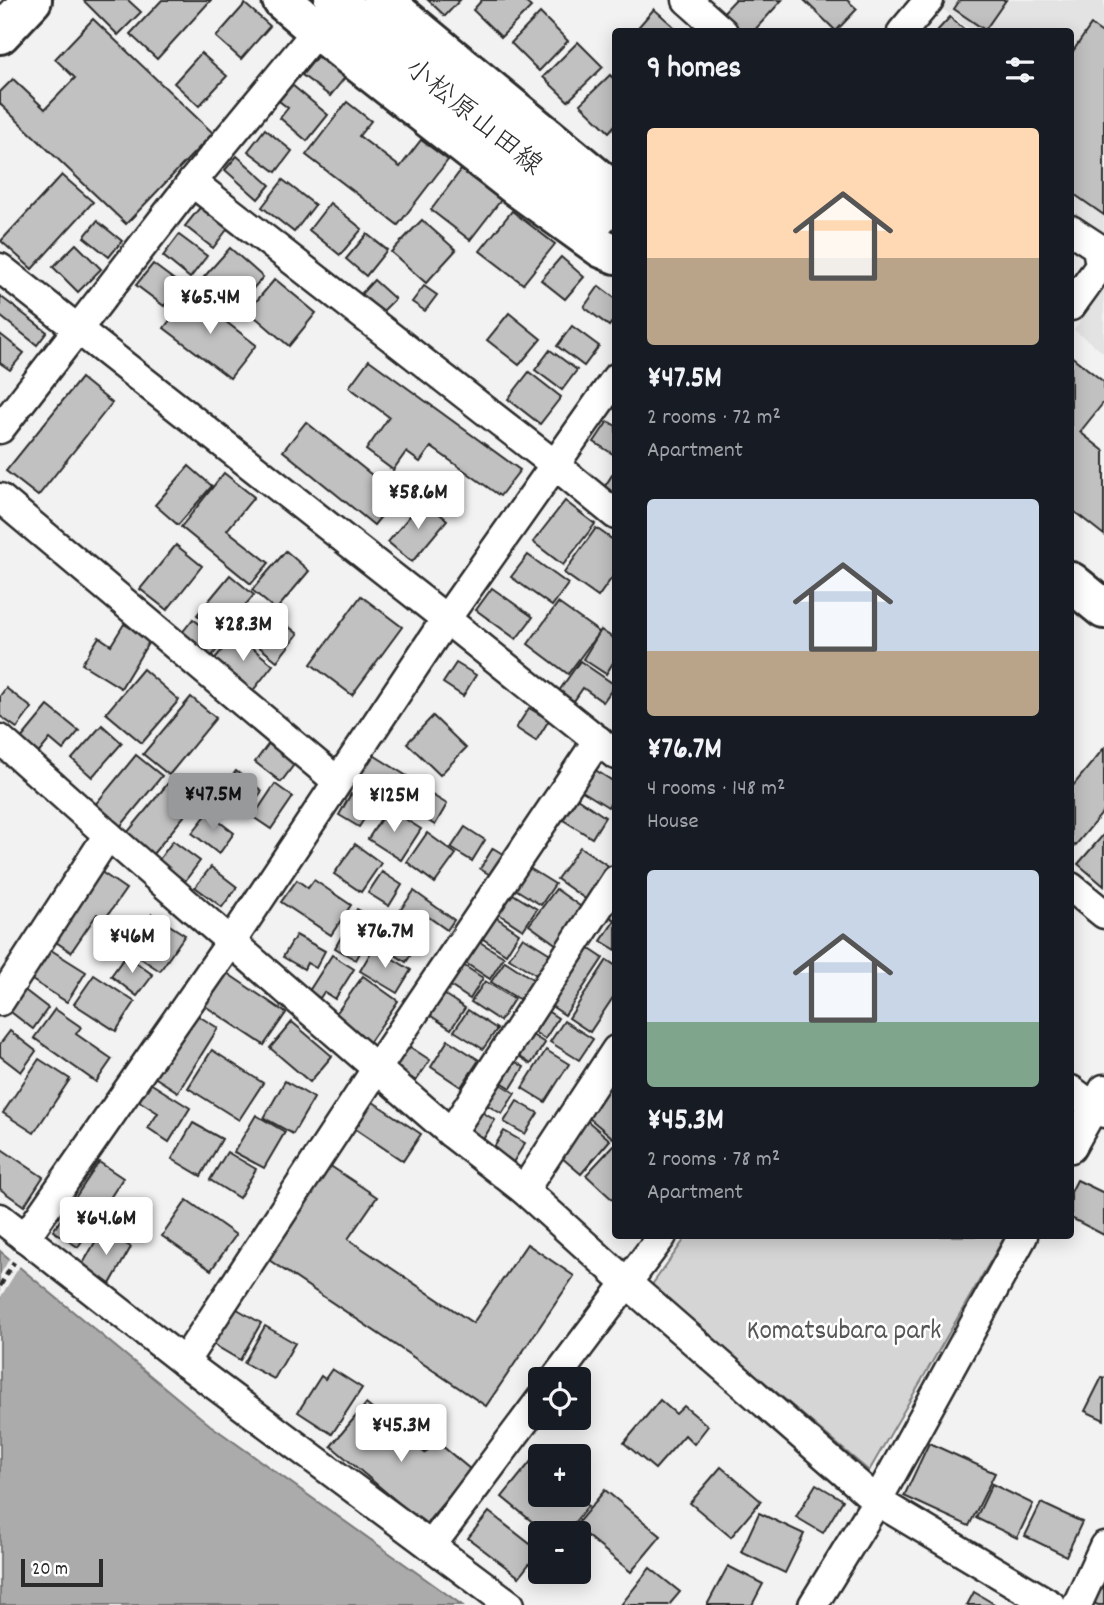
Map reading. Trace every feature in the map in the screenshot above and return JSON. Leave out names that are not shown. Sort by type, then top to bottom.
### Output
[{"type":"main road","points":[[0,34],[32,0]]},
{"type":"main road","points":[[282,0],[325,14],[516,186],[602,248],[612,252]]},
{"type":"main road","points":[[382,0],[612,191]]},
{"type":"main road","name":"小松原山田線","points":[[325,14],[612,227]]},
{"type":"main road","points":[[1074,584],[1104,609]]},
{"type":"street","points":[[687,0],[718,28]]},
{"type":"street","points":[[905,28],[929,0]]},
{"type":"street","points":[[0,429],[192,182],[310,39],[325,14]]},
{"type":"street","points":[[192,182],[612,512]]},
{"type":"street","points":[[1074,232],[1097,247],[1100,266],[1074,302]]},
{"type":"street","points":[[0,268],[607,747],[377,1068],[184,1362]]},
{"type":"street","points":[[22,1247],[231,942],[446,619],[554,464],[611,394]]},
{"type":"street","points":[[0,498],[337,781]]},
{"type":"street","points":[[0,739],[451,1132],[524,1190],[877,1501],[1051,1605]]},
{"type":"street","points":[[0,1001],[108,835]]},
{"type":"street","points":[[451,1132],[612,886]]},
{"type":"street","points":[[1074,889],[1104,914]]},
{"type":"street","points":[[524,1190],[612,1056]]},
{"type":"street","points":[[1074,1091],[1101,1103],[1074,1144]]},
{"type":"street","points":[[0,1218],[22,1247],[184,1362],[510,1605]]},
{"type":"street","points":[[564,1367],[660,1239]]},
{"type":"street","points":[[813,1605],[877,1501],[1021,1239]]},
{"type":"street","points":[[431,1546],[528,1416]]},
{"type":"street","points":[[1077,1605],[1104,1546]]},
{"type":"path","points":[[0,1286],[22,1247]]},
{"type":"shaded area","points":[[948,0],[1104,0],[1104,245],[1074,226],[1074,28],[969,28],[941,8]]},
{"type":"shaded area","points":[[1104,286],[1104,353],[1074,330]]},
{"type":"shaded area","points":[[0,1251],[210,1425],[462,1605],[0,1605]]},
{"type":"green space","name":"Komatsubara park","points":[[685,1239],[1003,1239],[869,1471],[651,1286]]},
{"type":"pier","points":[[11,1256],[21,1264],[0,1298],[0,1275]]},
{"type":"building","points":[[85,0],[128,0],[141,12],[118,35]]},
{"type":"building","points":[[162,0],[211,0],[157,59],[130,34]]},
{"type":"building","points":[[428,0],[460,0],[445,16]]},
{"type":"building","points":[[482,0],[523,0],[531,7],[501,37],[473,10]]},
{"type":"building","points":[[735,0],[782,0],[757,28],[726,28],[717,19]]},
{"type":"building","points":[[804,0],[847,0],[857,9],[839,28],[833,28]]},
{"type":"building","points":[[960,0],[1006,0],[986,28],[982,28],[954,9]]},
{"type":"building","points":[[245,4],[270,26],[241,59],[216,37]]},
{"type":"building","points":[[654,9],[675,28],[637,28]]},
{"type":"building","points":[[540,13],[568,41],[539,71],[511,43]]},
{"type":"building","points":[[950,17],[962,28],[940,28]]},
{"type":"building","points":[[93,19],[213,133],[126,224],[0,104],[0,92],[13,79],[45,109],[75,78],[55,59]]},
{"type":"building","points":[[1091,25],[1104,34],[1104,215],[1074,194],[1074,50]]},
{"type":"building","points":[[578,42],[603,67],[568,101],[543,77]]},
{"type":"building","points":[[201,53],[227,76],[199,106],[174,83]]},
{"type":"building","points":[[319,54],[346,76],[330,96],[302,75]]},
{"type":"building","points":[[610,75],[612,77],[612,129],[609,132],[580,104]]},
{"type":"building","points":[[292,85],[328,115],[307,141],[280,118],[288,108],[279,101]]},
{"type":"building","points":[[347,102],[371,121],[359,136],[400,167],[421,140],[448,160],[398,225],[306,155]]},
{"type":"building","points":[[265,129],[292,151],[276,172],[248,151]]},
{"type":"building","points":[[237,156],[270,185],[258,199],[225,170]]},
{"type":"building","points":[[461,170],[501,200],[470,240],[431,210]]},
{"type":"building","points":[[62,175],[93,202],[32,269],[1,241]]},
{"type":"building","points":[[283,180],[315,205],[294,232],[262,207]]},
{"type":"building","points":[[330,203],[362,229],[340,255],[309,230]]},
{"type":"building","points":[[202,205],[229,227],[213,248],[185,226]]},
{"type":"building","points":[[512,211],[555,244],[523,284],[480,251]]},
{"type":"building","points":[[422,220],[456,250],[426,283],[391,252]]},
{"type":"building","points":[[97,221],[122,241],[109,257],[84,237]]},
{"type":"building","points":[[367,234],[387,250],[366,276],[346,259]]},
{"type":"building","points":[[179,235],[207,256],[190,278],[163,256]]},
{"type":"building","points":[[76,244],[101,269],[78,292],[53,267]]},
{"type":"building","points":[[230,248],[263,277],[238,306],[204,277]]},
{"type":"building","points":[[561,257],[584,277],[565,299],[541,280]]},
{"type":"building","points":[[153,264],[181,285],[164,306],[136,285]]},
{"type":"building","points":[[275,279],[316,313],[289,346],[248,311]]},
{"type":"building","points":[[374,280],[395,299],[382,312],[361,294]]},
{"type":"building","points":[[424,286],[437,295],[425,311],[412,302]]},
{"type":"building","points":[[599,286],[612,296],[612,322],[609,326],[584,307]]},
{"type":"building","points":[[190,294],[256,345],[230,378],[164,328]]},
{"type":"building","points":[[0,296],[47,332],[37,345],[0,316]]},
{"type":"building","points":[[509,313],[541,339],[519,365],[487,340]]},
{"type":"building","points":[[572,326],[599,346],[584,366],[557,346]]},
{"type":"building","points":[[0,334],[24,353],[10,370],[0,363]]},
{"type":"building","points":[[550,350],[577,370],[562,390],[535,370]]},
{"type":"building","points":[[1074,358],[1104,382],[1104,402],[1080,432],[1104,451],[1104,535],[1074,511]]},
{"type":"building","points":[[369,360],[520,470],[500,496],[431,447],[420,462],[406,452],[393,470],[366,450],[389,417],[349,387]]},
{"type":"building","points":[[529,372],[561,397],[540,424],[508,399]]},
{"type":"building","points":[[81,378],[112,403],[38,496],[6,471]]},
{"type":"building","points":[[608,421],[612,424],[612,453],[594,442]]},
{"type":"building","points":[[306,422],[398,496],[374,525],[283,451]]},
{"type":"building","points":[[189,466],[212,486],[178,525],[155,505]]},
{"type":"building","points":[[224,473],[254,497],[227,530],[269,563],[251,584],[181,527]]},
{"type":"building","points":[[612,475],[612,495],[603,489]]},
{"type":"building","points":[[423,500],[447,520],[412,562],[388,542]]},
{"type":"building","points":[[565,501],[595,524],[563,565],[533,542]]},
{"type":"building","points":[[596,528],[612,539],[612,578],[598,597],[564,573]]},
{"type":"building","points":[[176,545],[202,566],[167,610],[140,589]]},
{"type":"building","points":[[286,551],[309,571],[276,610],[252,590]]},
{"type":"building","points":[[528,555],[568,584],[552,606],[511,577]]},
{"type":"building","points":[[230,575],[254,595],[220,635],[197,615]]},
{"type":"building","points":[[492,588],[533,617],[516,639],[476,610]]},
{"type":"building","points":[[361,596],[402,627],[352,695],[311,664]]},
{"type":"building","points":[[558,603],[599,632],[568,674],[528,644]]},
{"type":"building","points":[[266,609],[298,634],[277,661],[244,635]]},
{"type":"building","points":[[193,619],[223,642],[207,662],[177,639]]},
{"type":"building","points":[[124,624],[150,640],[121,688],[82,664],[99,637],[111,645]]},
{"type":"building","points":[[601,630],[612,637],[612,664],[606,674],[583,659]]},
{"type":"building","points":[[235,634],[273,665],[251,693],[212,662]]},
{"type":"building","points":[[580,661],[612,683],[612,689],[603,702],[583,688],[574,701],[559,691]]},
{"type":"building","points":[[456,663],[476,675],[463,696],[443,683]]},
{"type":"building","points":[[143,669],[179,700],[142,743],[106,713]]},
{"type":"building","points":[[6,688],[32,708],[17,728],[0,716],[0,696]]},
{"type":"building","points":[[191,697],[216,718],[169,775],[143,754]]},
{"type":"building","points":[[48,706],[79,731],[63,750],[50,739],[37,755],[20,740]]},
{"type":"building","points":[[529,708],[549,720],[536,741],[516,728]]},
{"type":"building","points":[[433,716],[466,748],[440,775],[407,743]]},
{"type":"building","points":[[102,725],[122,743],[92,777],[72,759]]},
{"type":"building","points":[[270,742],[296,762],[281,782],[255,762]]},
{"type":"building","points":[[1104,748],[1104,811],[1075,846],[1074,845],[1074,784]]},
{"type":"building","points":[[372,754],[410,778],[395,802],[358,777]]},
{"type":"building","points":[[136,755],[162,776],[115,833],[89,812]]},
{"type":"building","points":[[592,768],[612,780],[612,801],[608,807],[579,789]]},
{"type":"building","points":[[236,771],[262,791],[247,811],[220,791]]},
{"type":"building","points":[[169,782],[195,803],[148,860],[122,839]]},
{"type":"building","points":[[275,784],[293,797],[271,829],[253,817]]},
{"type":"building","points":[[427,792],[447,804],[435,825],[414,812]]},
{"type":"building","points":[[351,794],[372,807],[359,827],[339,815]]},
{"type":"building","points":[[577,798],[605,817],[592,838],[563,820]]},
{"type":"building","points":[[388,808],[421,829],[401,860],[368,839]]},
{"type":"building","points":[[208,813],[234,833],[219,854],[192,833]]},
{"type":"building","points":[[465,827],[485,840],[472,861],[451,848]]},
{"type":"building","points":[[427,833],[456,854],[435,883],[407,862]]},
{"type":"building","points":[[1104,834],[1104,886],[1078,864]]},
{"type":"building","points":[[173,841],[200,861],[185,881],[158,861]]},
{"type":"building","points":[[355,844],[381,863],[361,892],[334,874]]},
{"type":"building","points":[[580,847],[610,867],[587,900],[557,879]]},
{"type":"building","points":[[493,848],[514,861],[501,881],[480,869]]},
{"type":"building","points":[[526,866],[555,884],[541,905],[512,887]]},
{"type":"building","points":[[211,867],[237,887],[222,907],[195,887]]},
{"type":"building","points":[[97,869],[126,889],[105,919],[97,914],[71,952],[50,938]]},
{"type":"building","points":[[382,872],[402,885],[389,906],[368,893]]},
{"type":"building","points":[[297,880],[308,888],[314,880],[351,905],[331,935],[281,902]]},
{"type":"building","points":[[556,889],[584,909],[557,945],[529,925]]},
{"type":"building","points":[[414,891],[454,920],[447,930],[427,916],[419,927],[399,912]]},
{"type":"building","points":[[508,891],[537,909],[523,930],[494,911]]},
{"type":"building","points":[[357,909],[378,921],[356,960],[335,948]]},
{"type":"building","points":[[152,914],[185,935],[160,971],[128,950]]},
{"type":"building","points":[[491,914],[519,933],[506,954],[477,935]]},
{"type":"building","points":[[387,918],[420,941],[406,962],[372,939]]},
{"type":"building","points":[[612,924],[612,948],[601,941]]},
{"type":"building","points":[[296,935],[325,951],[316,968],[307,963],[304,969],[283,957]]},
{"type":"building","points":[[523,937],[552,955],[538,976],[509,958]]},
{"type":"building","points":[[475,939],[504,957],[490,979],[461,960]]},
{"type":"building","points":[[582,944],[603,958],[565,1015],[544,1001]]},
{"type":"building","points":[[43,945],[86,972],[67,1002],[24,975]]},
{"type":"building","points":[[374,947],[411,970],[397,993],[360,971]]},
{"type":"building","points":[[126,955],[153,975],[137,996],[111,976]]},
{"type":"building","points":[[332,955],[354,969],[335,999],[324,992],[320,998],[309,991]]},
{"type":"building","points":[[454,959],[483,978],[470,999],[441,980]]},
{"type":"building","points":[[607,960],[612,963],[612,999],[590,1032],[569,1018]]},
{"type":"building","points":[[505,961],[534,980],[520,1000],[491,982]]},
{"type":"building","points":[[224,971],[286,1013],[264,1045],[202,1004]]},
{"type":"building","points":[[94,975],[135,1002],[116,1031],[74,1004]]},
{"type":"building","points":[[363,976],[398,1001],[369,1043],[333,1018]]},
{"type":"building","points":[[485,981],[514,999],[500,1021],[471,1002]]},
{"type":"building","points":[[22,988],[48,1008],[33,1029],[7,1009]]},
{"type":"building","points":[[436,989],[465,1008],[451,1029],[422,1010]]},
{"type":"building","points":[[538,1005],[558,1018],[545,1039],[525,1026]]},
{"type":"building","points":[[55,1009],[81,1027],[76,1034],[112,1059],[96,1082],[34,1038]]},
{"type":"building","points":[[187,1009],[218,1028],[178,1092],[148,1073]]},
{"type":"building","points":[[468,1010],[497,1029],[483,1049],[454,1031]]},
{"type":"building","points":[[564,1021],[593,1039],[579,1060],[550,1042]]},
{"type":"building","points":[[292,1022],[332,1056],[310,1082],[270,1048]]},
{"type":"building","points":[[524,1030],[545,1043],[531,1064],[511,1051]]},
{"type":"building","points":[[10,1031],[36,1051],[21,1072],[0,1056],[0,1044]]},
{"type":"building","points":[[448,1040],[479,1060],[461,1087],[431,1067]]},
{"type":"building","points":[[401,1041],[430,1060],[416,1081],[388,1062]]},
{"type":"building","points":[[212,1050],[263,1083],[239,1120],[188,1088]]},
{"type":"building","points":[[546,1050],[569,1064],[545,1102],[522,1088]]},
{"type":"building","points":[[503,1054],[524,1067],[511,1088],[490,1075]]},
{"type":"building","points":[[39,1059],[70,1079],[34,1133],[3,1113]]},
{"type":"building","points":[[612,1064],[612,1137],[582,1112]]},
{"type":"building","points":[[285,1081],[314,1098],[293,1134],[264,1118]]},
{"type":"building","points":[[495,1081],[515,1093],[502,1114],[482,1102]]},
{"type":"building","points":[[150,1083],[190,1108],[169,1142],[148,1128],[158,1113],[139,1101]]},
{"type":"building","points":[[517,1101],[538,1113],[525,1134],[504,1122]]},
{"type":"building","points":[[373,1102],[421,1134],[403,1161],[354,1128]]},
{"type":"building","points":[[475,1108],[495,1120],[482,1141],[461,1128]]},
{"type":"building","points":[[256,1115],[285,1132],[264,1168],[234,1152]]},
{"type":"building","points":[[584,1118],[610,1140],[581,1174],[555,1152]]},
{"type":"building","points":[[193,1123],[222,1139],[201,1176],[172,1159]]},
{"type":"building","points":[[504,1131],[525,1143],[512,1164],[491,1152]]},
{"type":"building","points":[[612,1147],[612,1199],[586,1175]]},
{"type":"building","points":[[0,1148],[43,1177],[24,1206],[0,1189]]},
{"type":"building","points":[[227,1152],[256,1169],[239,1198],[210,1180]]},
{"type":"building","points":[[99,1162],[123,1178],[78,1247],[53,1231]]},
{"type":"building","points":[[329,1165],[377,1197],[348,1239],[473,1323],[527,1244],[574,1276],[486,1406],[266,1258]]},
{"type":"building","points":[[1077,1180],[1104,1193],[1104,1235],[1074,1220],[1074,1186]]},
{"type":"building","points":[[187,1200],[236,1235],[211,1270],[162,1236]]},
{"type":"building","points":[[102,1230],[131,1247],[110,1284],[81,1267]]},
{"type":"building","points":[[232,1306],[261,1323],[240,1360],[211,1343]]},
{"type":"building","points":[[265,1326],[295,1343],[274,1379],[244,1363]]},
{"type":"building","points":[[332,1369],[362,1388],[332,1434],[298,1412],[321,1376],[325,1379]]},
{"type":"building","points":[[1102,1377],[1104,1378],[1104,1420],[1085,1411]]},
{"type":"building","points":[[660,1400],[676,1414],[684,1406],[708,1426],[694,1444],[685,1435],[655,1469],[624,1443]]},
{"type":"building","points":[[366,1404],[425,1453],[436,1441],[471,1470],[425,1525],[331,1446]]},
{"type":"building","points":[[929,1443],[995,1473],[969,1526],[904,1496]]},
{"type":"building","points":[[528,1465],[528,1507],[587,1507],[576,1521],[531,1521],[502,1497]]},
{"type":"building","points":[[721,1467],[761,1501],[731,1537],[690,1503]]},
{"type":"building","points":[[816,1484],[843,1500],[823,1533],[796,1517]]},
{"type":"building","points":[[992,1484],[1033,1504],[1017,1538],[976,1518]]},
{"type":"building","points":[[605,1490],[661,1536],[631,1572],[591,1539],[591,1521],[579,1521]]},
{"type":"building","points":[[1041,1503],[1082,1522],[1066,1556],[1025,1536]]},
{"type":"building","points":[[489,1512],[528,1542],[528,1565],[519,1577],[468,1538]]},
{"type":"building","points":[[759,1513],[804,1534],[785,1573],[741,1552]]},
{"type":"building","points":[[728,1566],[763,1584],[752,1605],[707,1605]]},
{"type":"building","points":[[650,1568],[680,1592],[669,1605],[621,1605]]},
{"type":"building","points":[[1104,1569],[1104,1605],[1098,1605],[1087,1600]]},
{"type":"building","points":[[974,1592],[996,1605],[967,1605]]}]
